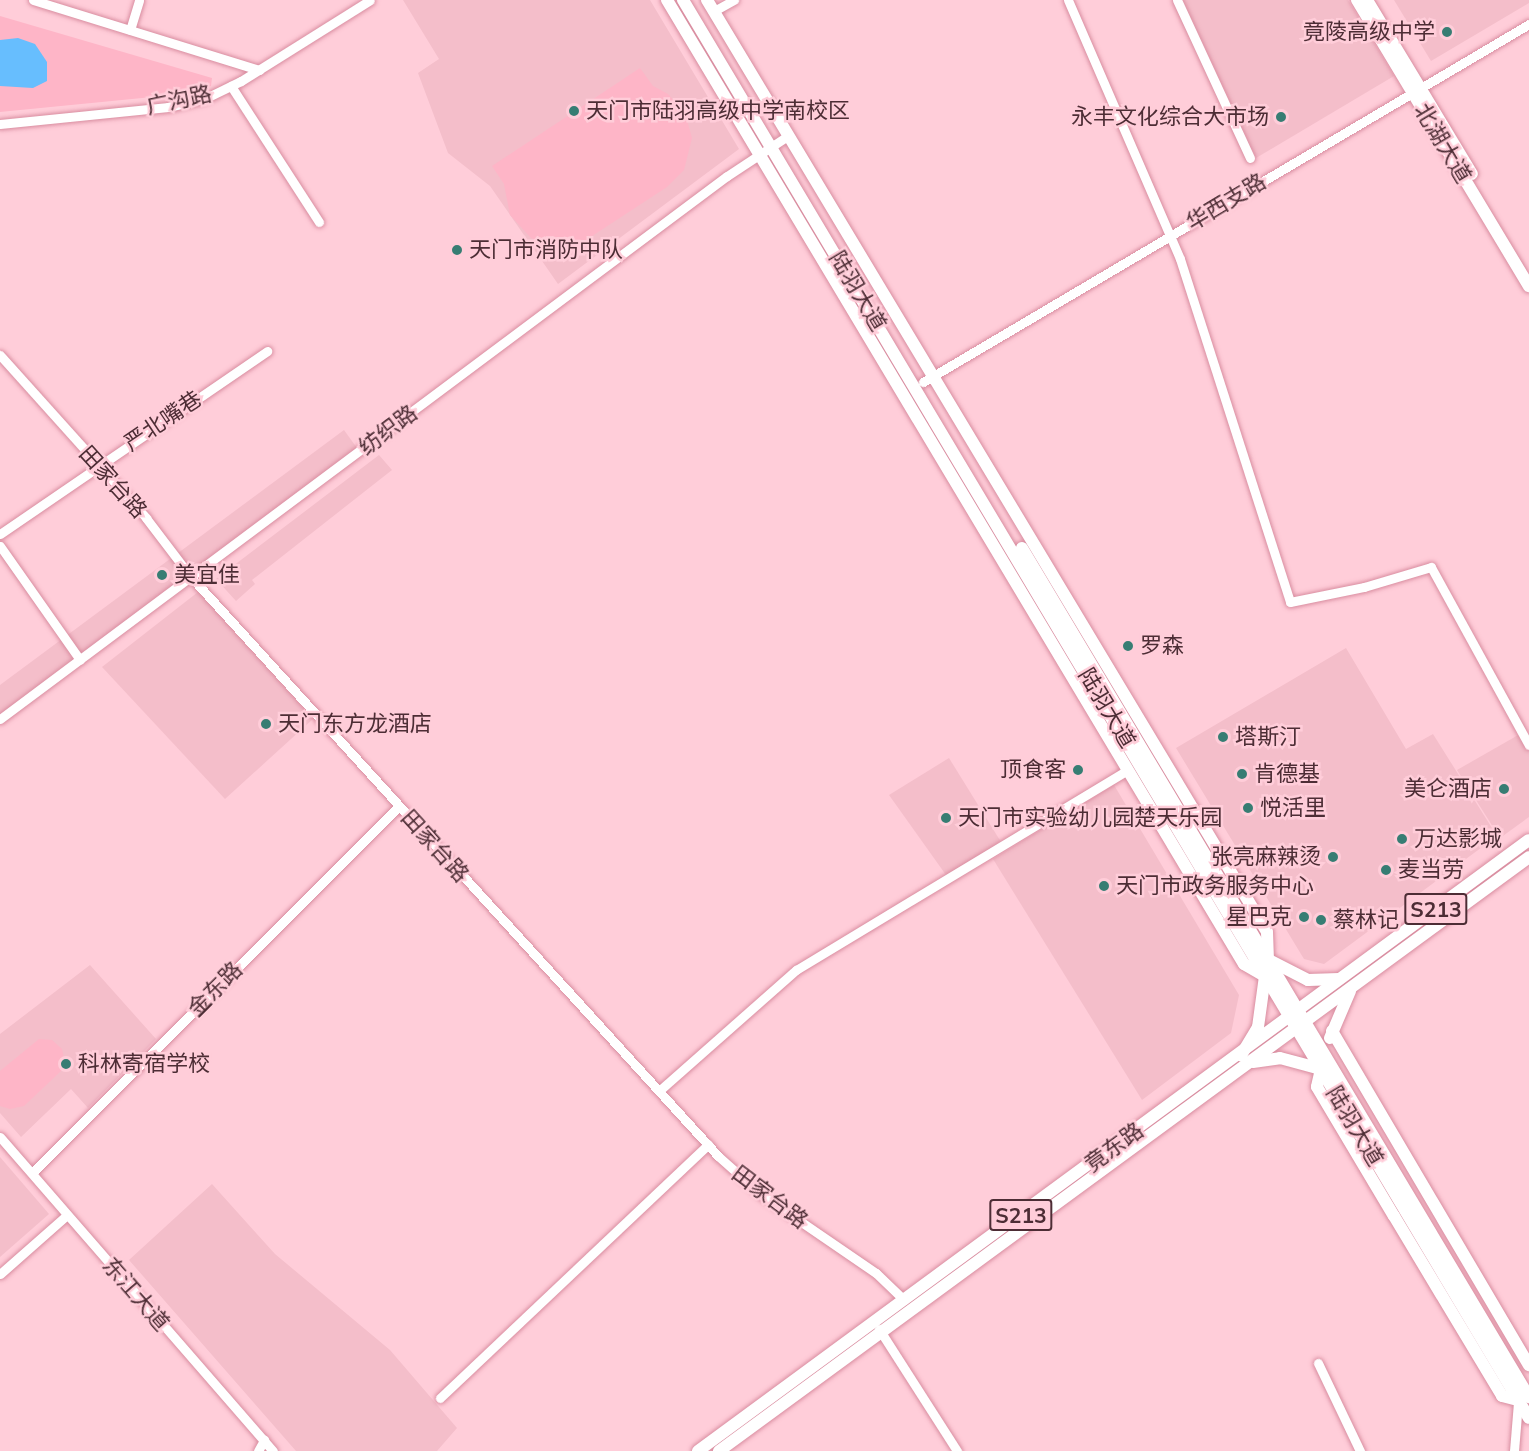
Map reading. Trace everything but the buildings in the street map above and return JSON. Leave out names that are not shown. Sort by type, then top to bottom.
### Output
[{"type":"main road","points":[[667,0],[1244,964],[1265,976],[1258,1027],[1243,1060],[1280,1058],[1324,1066],[1347,983],[1308,980],[1268,960],[1268,932],[928,379],[789,135],[707,0]]},
{"type":"main road","name":"陆羽大道","points":[[683,0],[928,379]]},
{"type":"main road","name":"陆羽大道","points":[[692,0],[775,145],[1265,976],[1297,1020]]},
{"type":"main road","name":"北湖大道","points":[[1358,0],[1529,270]]},
{"type":"main road","name":"北湖大道","points":[[1367,0],[1529,286]]},
{"type":"main road","name":"竟东路","points":[[698,1451],[878,1327],[1243,1060],[1347,983],[1529,840]]},
{"type":"main road","name":"竟东路","points":[[1347,983],[1529,857]]},
{"type":"main road","name":"陆羽大道","points":[[1268,960],[1297,1020],[1324,1066],[1526,1395],[1529,1418]]},
{"type":"main road","points":[[1332,1031],[1529,1365]]},
{"type":"main road","name":"竟东路","points":[[719,1451],[878,1327],[904,1300],[1243,1060]]},
{"type":"street","points":[[33,0],[259,69]]},
{"type":"street","points":[[130,30],[139,0]]},
{"type":"street","name":"广沟路","points":[[0,124],[168,107],[206,98],[231,86],[370,0]]},
{"type":"street","points":[[714,11],[734,0]]},
{"type":"street","points":[[1068,0],[1171,234],[1290,602],[1364,587],[1431,567],[1529,744]]},
{"type":"street","points":[[1177,0],[1250,158]]},
{"type":"street","name":"华西支路","points":[[928,379],[1529,24]]},
{"type":"street","points":[[231,86],[319,222]]},
{"type":"street","name":"纺织路","points":[[0,719],[760,154],[789,135]]},
{"type":"street","name":"严北嘴巷","points":[[0,534],[267,351]]},
{"type":"street","name":"田家台路","points":[[0,355],[98,465],[191,577],[708,1145],[745,1182],[876,1273],[904,1300]]},
{"type":"street","points":[[0,546],[80,660]]},
{"type":"street","points":[[659,1091],[796,970],[1128,770]]},
{"type":"street","name":"金东路","points":[[32,1173],[399,806]]},
{"type":"street","name":"东江大道","points":[[0,1137],[273,1451]]},
{"type":"street","points":[[440,1398],[708,1145]]},
{"type":"street","points":[[0,1274],[67,1215]]},
{"type":"street","points":[[878,1327],[957,1451]]},
{"type":"street","points":[[1318,1362],[1360,1451]]},
{"type":"street","points":[[1514,1451],[1526,1395]]},
{"type":"street","points":[[258,1451],[264,1440]]},
{"type":"shaded area","name":"天门市陆羽高级中学南校区","points":[[403,0],[650,0],[739,149],[558,284],[490,186],[448,153],[418,73],[439,59]]},
{"type":"shaded area","name":"永丰文化综合大市场","points":[[1183,0],[1348,0],[1394,76],[1256,158]]},
{"type":"shaded area","name":"竟陵高级中学","points":[[1394,0],[1529,0],[1529,3],[1431,61]]},
{"type":"shaded area","points":[[0,16],[212,78],[211,86],[183,94],[0,112]]},
{"type":"shaded area","points":[[640,68],[653,86],[668,94],[685,113],[692,138],[684,170],[667,187],[583,242],[554,246],[531,238],[510,215],[504,184],[492,166]]},
{"type":"shaded area","points":[[344,430],[357,448],[0,714],[0,685]]},
{"type":"shaded area","points":[[379,455],[392,470],[252,580],[255,584],[236,601],[216,579]]},
{"type":"shaded area","points":[[198,592],[313,719],[225,799],[102,667]]},
{"type":"shaded area","points":[[1346,648],[1406,749],[1433,734],[1497,836],[1324,964],[1304,959],[1176,748]]},
{"type":"shaded area","points":[[1520,734],[1529,751],[1529,817],[1500,838],[1457,770]]},
{"type":"shaded area","name":"天门市实验幼儿园楚天乐园","points":[[949,758],[1001,842],[946,875],[889,795]]},
{"type":"shaded area","points":[[1114,785],[1239,995],[1231,1033],[1142,1100],[993,859]]},
{"type":"shaded area","name":"科林寄宿学校","points":[[90,965],[156,1039],[88,1108],[71,1089],[21,1137],[0,1113],[0,1034]]},
{"type":"shaded area","points":[[39,1039],[52,1040],[62,1049],[65,1062],[61,1071],[24,1106],[10,1109],[0,1106],[0,1071]]},
{"type":"shaded area","points":[[0,1157],[49,1214],[0,1257]]},
{"type":"shaded area","points":[[212,1184],[275,1254],[390,1350],[457,1428],[437,1451],[296,1451],[129,1260]]},
{"type":"water","points":[[18,38],[35,44],[47,62],[47,81],[33,88],[0,86],[0,40]]},
{"type":"place","name":"竟陵高级中学","points":[[1447,32]]},
{"type":"place","name":"天门市陆羽高级中学南校区","points":[[574,111]]},
{"type":"place","name":"永丰文化综合大市场","points":[[1281,117]]},
{"type":"place","name":"天门市消防中队","points":[[457,250]]},
{"type":"place","name":"美宜佳","points":[[162,575]]},
{"type":"place","name":"罗森","points":[[1128,646]]},
{"type":"place","name":"天门东方龙酒店","points":[[266,724]]},
{"type":"place","name":"塔斯汀","points":[[1223,737]]},
{"type":"place","name":"顶食客","points":[[1078,770]]},
{"type":"place","name":"肯德基","points":[[1242,774]]},
{"type":"place","name":"美仑酒店","points":[[1504,789]]},
{"type":"place","name":"悦活里","points":[[1248,808]]},
{"type":"place","name":"天门市实验幼儿园楚天乐园","points":[[946,818]]},
{"type":"place","name":"万达影城","points":[[1402,839]]},
{"type":"place","name":"张亮麻辣烫","points":[[1333,857]]},
{"type":"place","name":"麦当劳","points":[[1386,870]]},
{"type":"place","name":"天门市政务服务中心","points":[[1104,886]]},
{"type":"place","name":"星巴克","points":[[1304,917]]},
{"type":"place","name":"蔡林记","points":[[1321,920]]},
{"type":"place","name":"科林寄宿学校","points":[[66,1064]]}]
